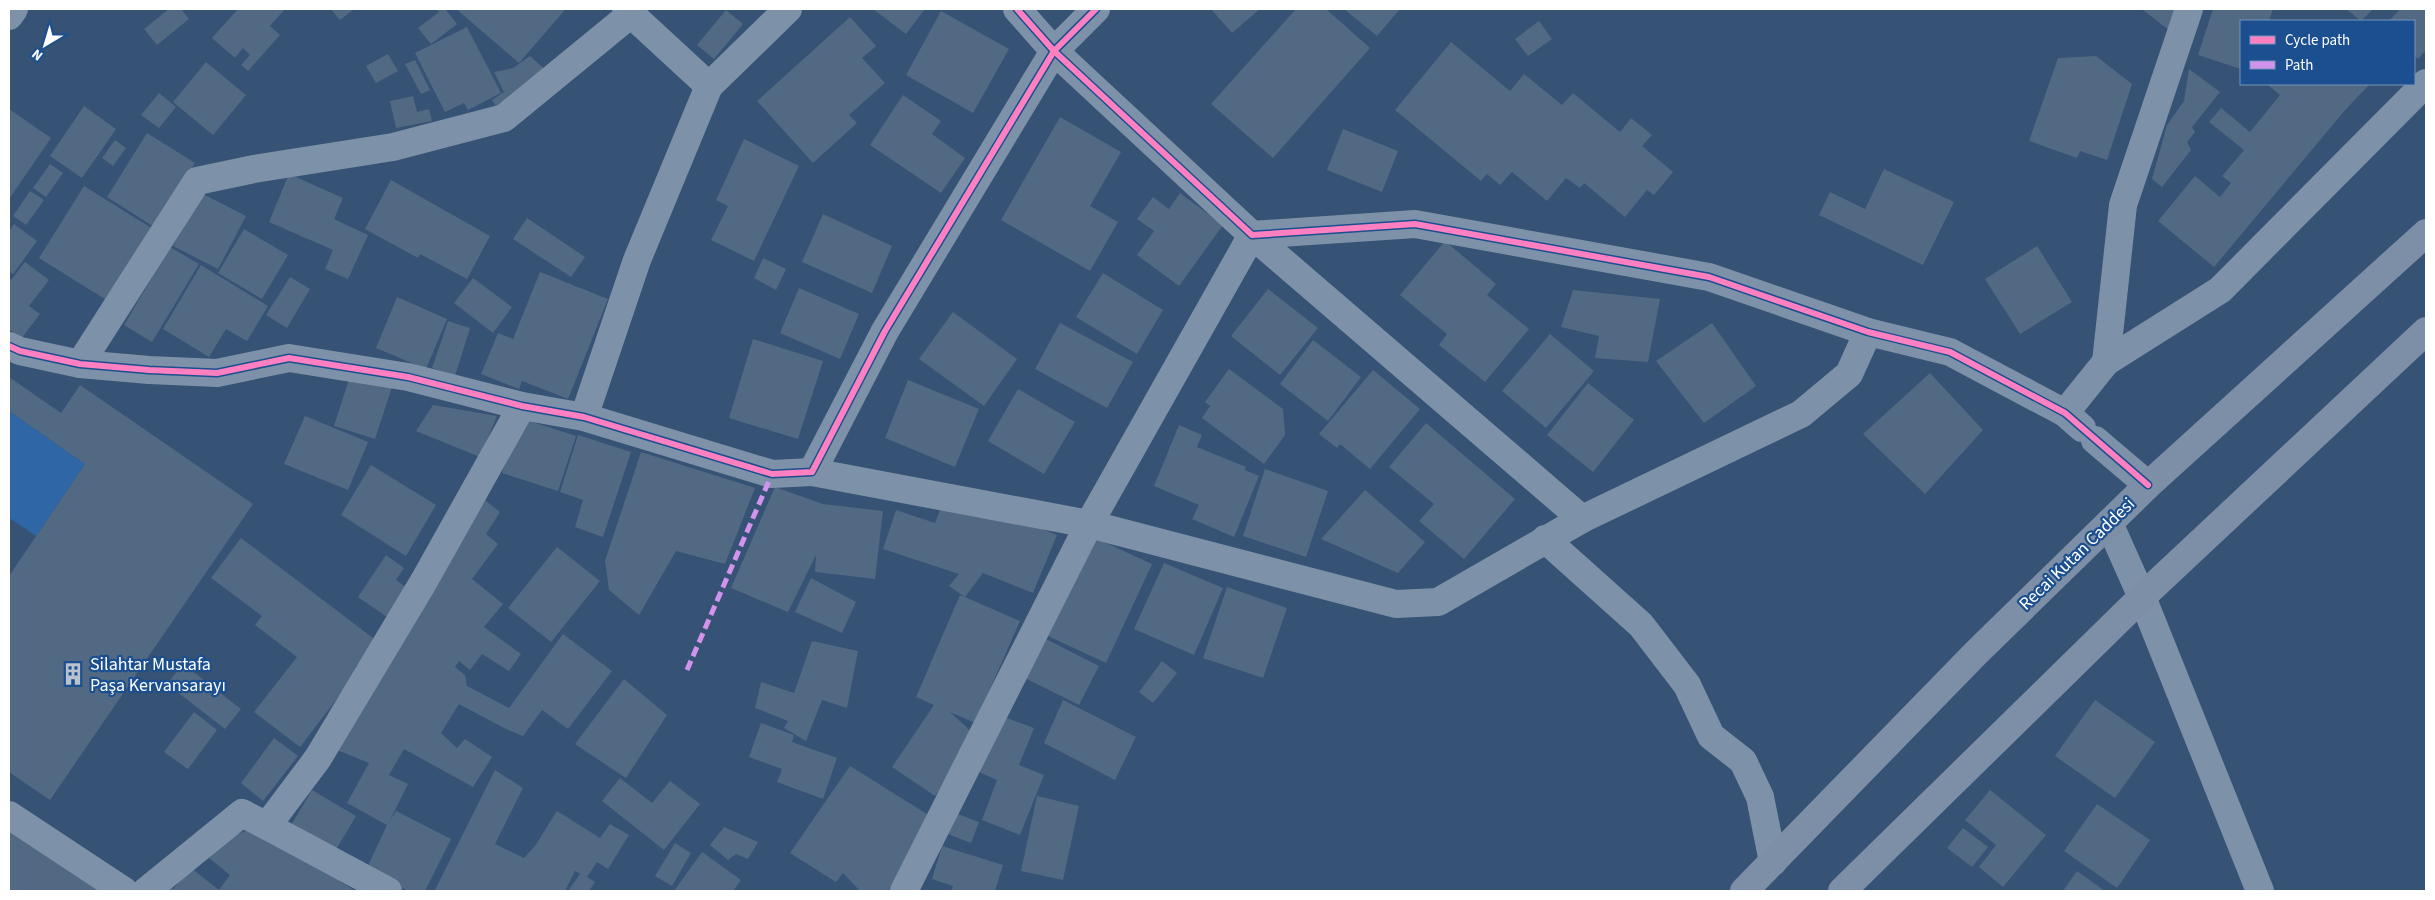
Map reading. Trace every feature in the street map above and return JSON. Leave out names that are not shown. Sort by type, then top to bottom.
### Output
[{"type":"main road","name":"Recai Kutan Caddesi","points":[[1744,891],[1976,653],[2148,485],[2426,233]]},
{"type":"main road","points":[[1842,891],[2142,597],[2426,331]]},
{"type":"street","points":[[9,16],[14,9]]},
{"type":"street","points":[[584,417],[638,260],[709,86],[788,9]]},
{"type":"street","points":[[1017,9],[1054,51],[1252,234],[1582,519]]},
{"type":"street","points":[[812,472],[885,331],[1054,51],[1096,9]]},
{"type":"street","points":[[2081,427],[2106,362],[2123,205],[2189,9]]},
{"type":"street","points":[[80,364],[197,182],[254,169],[394,147],[504,118],[629,11],[709,86]]},
{"type":"street","points":[[2106,362],[2220,290],[2426,84]]},
{"type":"street","points":[[1252,234],[1416,224],[1709,277],[1868,332],[1950,352],[2081,427],[2148,485]]},
{"type":"street","points":[[904,891],[1088,524],[1252,234]]},
{"type":"street","points":[[9,346],[20,351],[80,364],[217,373],[289,358],[408,377],[522,406],[584,417],[772,474],[812,472],[1088,524],[1396,604],[1438,602],[1544,539],[1582,519],[1801,414],[1849,374],[1868,332]]},
{"type":"street","points":[[267,826],[324,749],[424,581],[522,406]]},
{"type":"street","points":[[2109,523],[2142,597],[2260,891]]},
{"type":"street","points":[[1544,539],[1641,625],[1687,685],[1711,736],[1743,761],[1760,797],[1773,862]]},
{"type":"street","points":[[146,891],[242,813],[388,891]]},
{"type":"street","points":[[9,815],[124,891]]},
{"type":"shaded area","points":[[9,411],[85,464],[36,536],[9,518]]},
{"type":"building","points":[[169,9],[181,9],[189,19],[157,45],[144,29]]},
{"type":"building","points":[[238,9],[285,9],[270,26],[280,35],[248,71],[241,65],[250,55],[243,48],[235,58],[212,38]]},
{"type":"building","points":[[331,9],[354,9],[340,20]]},
{"type":"building","points":[[436,9],[445,9],[457,24],[431,44],[418,28],[439,12]]},
{"type":"building","points":[[456,9],[562,9],[564,11],[519,63]]},
{"type":"building","points":[[873,9],[925,9],[906,34]]},
{"type":"building","points":[[1211,9],[1260,9],[1232,33]]},
{"type":"building","points":[[1296,9],[1326,9],[1370,48],[1273,158],[1211,104]]},
{"type":"building","points":[[1344,9],[1400,9],[1377,36]]},
{"type":"building","points":[[2142,9],[2173,9],[2182,16],[2170,31]]},
{"type":"building","points":[[2213,9],[2273,9],[2269,20],[2240,20],[2240,69],[2198,55]]},
{"type":"building","points":[[2346,9],[2373,9],[2360,20]]},
{"type":"building","points":[[2400,9],[2426,9],[2426,50],[2418,59],[2415,56],[2415,20],[2390,20]]},
{"type":"building","points":[[726,10],[743,24],[714,59],[697,45]]},
{"type":"building","points":[[941,11],[1009,49],[973,113],[906,75]]},
{"type":"building","points":[[850,17],[876,46],[862,58],[885,83],[849,115],[857,123],[813,163],[757,101]]},
{"type":"building","points":[[1539,21],[1552,39],[1528,56],[1515,39]]},
{"type":"building","points":[[467,27],[501,93],[468,110],[464,103],[445,112],[415,53]]},
{"type":"building","points":[[1451,42],[1510,91],[1524,74],[1562,105],[1573,93],[1620,132],[1631,118],[1652,135],[1642,146],[1673,172],[1654,195],[1647,190],[1625,217],[1584,183],[1580,188],[1566,178],[1547,201],[1512,172],[1500,185],[1487,174],[1481,181],[1395,110]]},
{"type":"building","points":[[388,54],[398,71],[376,83],[366,66]]},
{"type":"building","points":[[530,56],[548,72],[497,108],[492,100],[504,92],[494,72],[513,68]]},
{"type":"building","points":[[2096,56],[2132,84],[2107,160],[2080,151],[2077,158],[2029,141],[2058,58]]},
{"type":"building","points":[[415,60],[430,90],[421,94],[405,64]]},
{"type":"building","points":[[206,62],[246,95],[213,135],[173,102]]},
{"type":"building","points":[[2189,69],[2220,92],[2192,127],[2195,132],[2187,142],[2191,150],[2162,187],[2152,179],[2167,125],[2184,101]]},
{"type":"building","points":[[2268,85],[2369,85],[2346,109],[2214,267],[2158,221],[2195,176],[2220,197],[2231,183],[2222,176],[2244,150],[2209,122],[2221,108],[2250,132],[2280,95]]},
{"type":"building","points":[[159,93],[176,107],[159,128],[141,115]]},
{"type":"building","points":[[903,95],[941,121],[932,134],[965,158],[941,193],[870,145]]},
{"type":"building","points":[[413,96],[417,112],[429,109],[432,121],[396,128],[390,101]]},
{"type":"building","points":[[84,106],[116,129],[82,178],[50,156]]},
{"type":"building","points":[[9,109],[51,138],[9,199]]},
{"type":"building","points":[[1060,117],[1121,152],[1090,206],[1118,222],[1090,271],[1001,220]]},
{"type":"building","points":[[1343,129],[1398,151],[1382,192],[1327,170]]},
{"type":"building","points":[[147,133],[195,163],[154,227],[107,197]]},
{"type":"building","points":[[744,139],[799,166],[754,261],[711,240],[728,206],[716,200]]},
{"type":"building","points":[[115,140],[126,148],[113,166],[102,158]]},
{"type":"building","points":[[50,164],[63,173],[46,197],[33,188]]},
{"type":"building","points":[[1884,169],[1954,202],[1923,265],[1819,215],[1830,192],[1865,209]]},
{"type":"building","points":[[289,174],[343,198],[334,219],[368,235],[348,279],[325,269],[333,250],[269,222]]},
{"type":"building","points":[[391,180],[490,236],[467,279],[420,254],[418,258],[365,229]]},
{"type":"building","points":[[84,186],[153,229],[108,301],[39,258]]},
{"type":"building","points":[[30,191],[44,200],[26,225],[13,216]]},
{"type":"building","points":[[201,193],[246,216],[218,269],[173,246]]},
{"type":"building","points":[[1180,193],[1223,225],[1179,286],[1137,255],[1154,231],[1137,219],[1153,197],[1169,209]]},
{"type":"building","points":[[823,214],[892,246],[872,293],[802,262]]},
{"type":"building","points":[[527,218],[585,257],[571,277],[513,239]]},
{"type":"building","points":[[14,224],[37,241],[13,274],[9,271],[9,231]]},
{"type":"building","points":[[244,229],[288,255],[262,299],[218,273]]},
{"type":"building","points":[[1445,241],[1496,284],[1487,295],[1529,329],[1485,382],[1439,345],[1447,334],[1400,295]]},
{"type":"building","points":[[2037,246],[2072,302],[2020,334],[1985,279]]},
{"type":"building","points":[[170,247],[199,264],[152,342],[124,325]]},
{"type":"building","points":[[763,258],[786,269],[776,290],[754,278]]},
{"type":"building","points":[[25,262],[49,280],[29,306],[40,314],[21,339],[9,329],[9,278],[11,280]]},
{"type":"building","points":[[201,265],[268,306],[247,341],[226,329],[209,357],[163,329]]},
{"type":"building","points":[[540,272],[608,299],[568,399],[522,381],[519,389],[481,374],[498,333],[513,339]]},
{"type":"building","points":[[1103,273],[1163,310],[1137,354],[1076,317]]},
{"type":"building","points":[[290,277],[310,289],[287,328],[266,315]]},
{"type":"building","points":[[473,278],[512,307],[493,333],[454,303]]},
{"type":"building","points":[[799,288],[859,314],[840,359],[780,333]]},
{"type":"building","points":[[1268,289],[1318,328],[1280,375],[1231,336]]},
{"type":"building","points":[[1573,290],[1660,299],[1648,362],[1595,358],[1599,336],[1561,327]]},
{"type":"building","points":[[397,297],[447,319],[426,369],[376,348]]},
{"type":"building","points":[[953,312],[1017,359],[984,406],[919,359]]},
{"type":"building","points":[[448,321],[470,328],[455,376],[432,368]]},
{"type":"building","points":[[1060,323],[1133,362],[1107,408],[1035,369]]},
{"type":"building","points":[[1712,323],[1756,386],[1704,423],[1656,361]]},
{"type":"building","points":[[1550,334],[1594,371],[1546,428],[1502,391]]},
{"type":"building","points":[[753,339],[823,361],[798,439],[729,418]]},
{"type":"building","points":[[1313,340],[1361,377],[1328,421],[1280,384]]},
{"type":"building","points":[[1229,369],[1283,409],[1285,435],[1264,464],[1202,418],[1210,406],[1205,402]]},
{"type":"building","points":[[1373,370],[1420,409],[1370,469],[1340,444],[1337,448],[1319,434]]},
{"type":"building","points":[[351,373],[392,387],[375,439],[334,426]]},
{"type":"building","points":[[1930,373],[1983,430],[1925,494],[1863,434]]},
{"type":"building","name":"Silahtar Mustafa Paşa Kervansarayı","points":[[9,377],[61,413],[80,385],[253,504],[50,800],[9,772],[9,576],[85,464],[9,411]]},
{"type":"building","points":[[908,380],[979,409],[955,467],[885,438]]},
{"type":"building","points":[[1588,383],[1634,420],[1593,472],[1547,435]]},
{"type":"building","points":[[1018,389],[1075,422],[1044,474],[988,441]]},
{"type":"building","points":[[433,405],[497,416],[480,457],[416,431]]},
{"type":"building","points":[[305,416],[368,442],[348,490],[284,464]]},
{"type":"building","points":[[520,418],[576,436],[558,491],[502,473]]},
{"type":"building","points":[[1426,423],[1515,499],[1464,559],[1419,521],[1434,504],[1389,467]]},
{"type":"building","points":[[1179,425],[1202,435],[1197,447],[1246,467],[1245,470],[1259,476],[1234,537],[1192,519],[1199,505],[1154,486]]},
{"type":"building","points":[[578,435],[631,452],[603,537],[575,527],[583,500],[560,492]]},
{"type":"building","points":[[641,452],[755,488],[725,564],[676,551],[639,615],[609,590],[605,561]]},
{"type":"building","points":[[371,465],[436,505],[406,556],[341,515]]},
{"type":"building","points":[[1265,469],[1328,491],[1306,557],[1243,536]]},
{"type":"building","points":[[775,487],[823,504],[883,511],[875,579],[815,572],[816,555],[788,612],[731,588]]},
{"type":"building","points":[[1365,490],[1425,542],[1398,573],[1321,539]]},
{"type":"building","points":[[481,497],[500,512],[486,534],[498,544],[472,579],[503,604],[484,627],[521,654],[509,671],[482,654],[470,670],[459,661],[455,667],[465,675],[467,686],[509,708],[563,634],[612,671],[568,729],[542,710],[523,736],[459,704],[441,733],[457,748],[465,739],[492,757],[473,787],[404,749],[389,775],[408,784],[389,822],[396,811],[451,839],[425,891],[408,891],[366,870],[387,825],[347,803],[369,763],[332,748]]},
{"type":"building","points":[[942,504],[985,507],[1057,535],[1033,593],[983,573],[965,597],[949,586],[959,574],[883,549],[896,510],[935,523]]},
{"type":"building","points":[[1093,537],[1152,564],[1106,663],[1048,636]]},
{"type":"building","points":[[241,538],[377,641],[355,668],[359,670],[300,747],[254,712],[297,657],[255,625],[262,616],[211,578]]},
{"type":"building","points":[[557,547],[600,581],[551,642],[508,608]]},
{"type":"building","points":[[386,555],[404,568],[396,580],[414,593],[394,622],[358,597]]},
{"type":"building","points":[[1164,563],[1223,588],[1194,655],[1134,629]]},
{"type":"building","points":[[811,578],[856,602],[842,633],[795,612]]},
{"type":"building","points":[[1227,587],[1287,608],[1263,678],[1203,658]]},
{"type":"building","points":[[960,595],[1020,621],[975,723],[950,712],[978,738],[935,796],[892,767],[934,705],[916,697]]},
{"type":"building","points":[[1046,639],[1099,666],[1079,705],[1025,678]]},
{"type":"building","points":[[812,641],[858,651],[847,708],[822,700],[806,741],[784,728],[788,721],[755,708],[761,682],[794,693]]},
{"type":"building","points":[[1162,661],[1177,673],[1153,703],[1139,692]]},
{"type":"building","points":[[183,664],[241,709],[225,729],[167,684]]},
{"type":"building","points":[[624,679],[667,715],[626,778],[575,744]]},
{"type":"building","points":[[1063,700],[1136,737],[1115,780],[1044,743]]},
{"type":"building","points":[[2095,700],[2155,742],[2115,798],[2055,756]]},
{"type":"building","points":[[194,712],[217,730],[188,769],[164,752]]},
{"type":"building","points":[[1001,716],[1034,728],[1019,765],[1044,775],[1020,835],[982,820],[997,780],[979,772]]},
{"type":"building","points":[[761,723],[794,735],[792,742],[837,758],[823,799],[777,782],[782,769],[749,757]]},
{"type":"building","points":[[274,738],[298,756],[263,801],[241,783]]},
{"type":"building","points":[[850,766],[938,821],[888,891],[860,891],[843,873],[836,882],[790,853]]},
{"type":"building","points":[[495,770],[523,788],[495,844],[524,858],[535,846],[557,811],[600,838],[610,824],[629,835],[608,869],[597,862],[587,877],[595,882],[589,891],[568,891],[580,874],[575,871],[565,891],[435,890]]},
{"type":"building","points":[[620,778],[652,803],[670,781],[700,804],[664,850],[602,801]]},
{"type":"building","points":[[312,790],[356,816],[334,853],[290,827]]},
{"type":"building","points":[[1990,790],[2046,835],[2003,887],[1979,867],[1996,845],[1965,820]]},
{"type":"building","points":[[1037,796],[1079,806],[1063,880],[1021,871]]},
{"type":"building","points":[[2097,804],[2150,840],[2117,888],[2064,851]]},
{"type":"building","points":[[955,813],[979,822],[971,843],[948,834]]},
{"type":"building","points":[[257,827],[355,891],[160,891],[166,884],[173,889],[191,868],[219,890],[230,875],[209,858],[226,838]]},
{"type":"building","points":[[724,827],[758,842],[748,859],[736,854],[728,860],[710,845]]},
{"type":"building","points":[[1963,828],[1988,847],[1972,867],[1947,848]]},
{"type":"building","points":[[9,829],[103,891],[9,891]]},
{"type":"building","points":[[675,843],[691,853],[672,886],[655,876]]},
{"type":"building","points":[[942,846],[1003,865],[995,891],[951,891],[953,886],[932,879]]},
{"type":"building","points":[[702,852],[741,880],[733,891],[674,891]]},
{"type":"building","points":[[2077,871],[2105,891],[2063,891]]},
{"type":"marked path","points":[[687,670],[772,474]]},
{"type":"cycle path","points":[[1017,9],[1054,51],[1252,235],[1415,224],[1709,277],[1868,332],[1950,352],[2065,413],[2148,485]]},
{"type":"cycle path","points":[[9,346],[20,351],[80,364],[217,373],[289,358],[408,377],[522,406],[584,417],[772,474],[812,472],[885,331],[1054,51],[1096,9]]},
{"type":"place","name":"Silahtar Mustafa Paşa Kervansarayı","points":[[73,674]]}]
